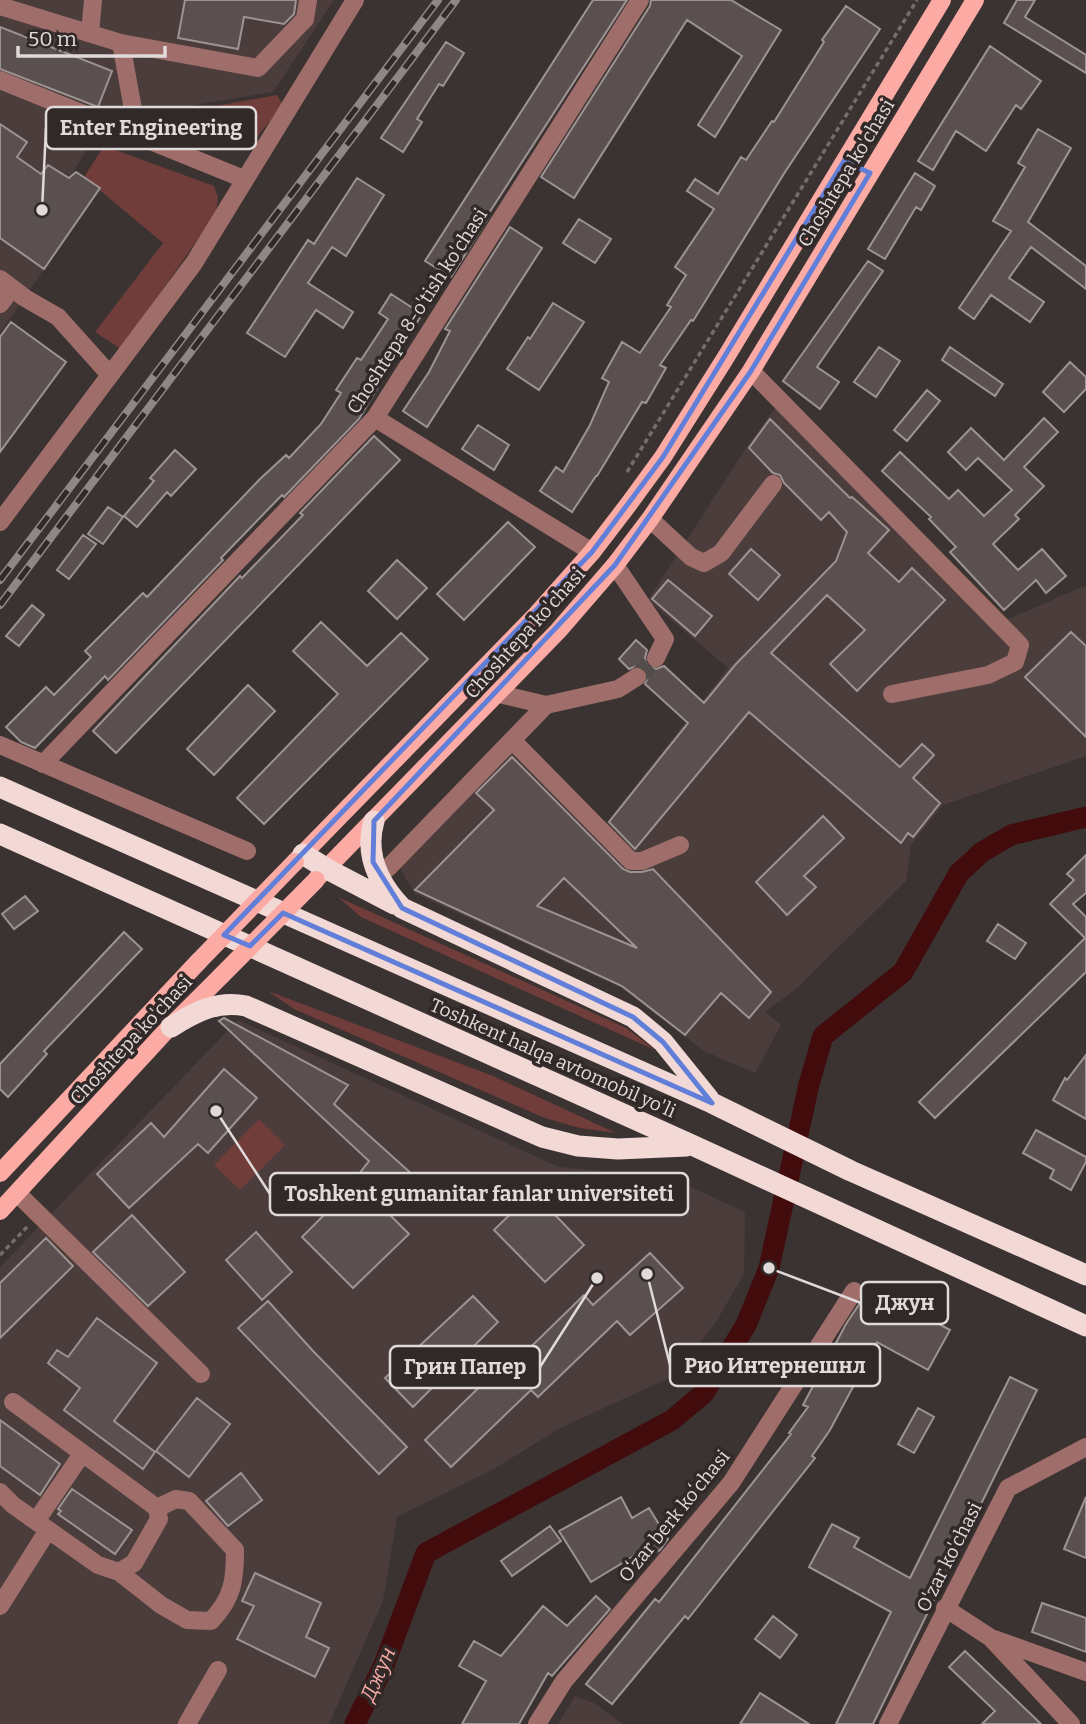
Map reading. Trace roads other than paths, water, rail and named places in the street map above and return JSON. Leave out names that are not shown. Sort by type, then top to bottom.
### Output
[{"type":"highway","name":"Toshkent halqa avtomobil yo'li","points":[[0,787],[712,1103],[851,1171],[1086,1275]]},
{"type":"highway","points":[[374,821],[370,842],[373,862],[385,887],[402,908]]},
{"type":"highway","name":"Toshkent halqa avtomobil yo'li","points":[[0,834],[692,1145],[1086,1326]]},
{"type":"highway","points":[[299,858],[321,874],[402,908],[633,1017],[663,1042],[712,1103]]},
{"type":"highway","points":[[170,1027],[203,1009],[235,1004],[246,1006],[542,1137],[578,1146],[618,1149],[692,1145]]},
{"type":"main road","name":"Choshtepa ko'chasi","points":[[0,1173],[199,961],[486,668],[592,552],[663,457],[942,0]]},
{"type":"main road","name":"Choshtepa ko'chasi","points":[[0,1211],[170,1027],[499,694],[615,565],[650,519],[751,371],[975,0]]},
{"type":"main road","points":[[844,161],[870,173]]},
{"type":"street","points":[[90,33],[93,0]]},
{"type":"street","points":[[0,6],[121,43],[258,68],[305,19],[308,0]]},
{"type":"street","points":[[0,522],[194,263],[355,0]]},
{"type":"street","name":"Choshtepa 8-o'tish ko'chasi","points":[[43,764],[375,418],[640,0]]},
{"type":"street","points":[[121,43],[138,136]]},
{"type":"street","points":[[0,80],[244,180]]},
{"type":"street","points":[[0,304],[6,284],[58,317],[110,375]]},
{"type":"street","points":[[751,371],[1020,645],[1015,662],[988,675],[892,694]]},
{"type":"street","points":[[375,418],[592,552]]},
{"type":"street","points":[[650,519],[691,557],[704,563],[721,553],[772,484]]},
{"type":"street","points":[[615,565],[665,639],[656,658]]},
{"type":"street","points":[[499,694],[546,705],[618,689],[637,677]]},
{"type":"street","points":[[388,868],[546,705]]},
{"type":"street","points":[[512,740],[631,861],[642,861],[680,845]]},
{"type":"street","points":[[0,745],[247,851]]},
{"type":"street","points":[[17,1193],[201,1374]]},
{"type":"street","name":"Oʻzar berk koʻchasi","points":[[537,1724],[564,1681],[732,1483],[854,1291]]},
{"type":"street","points":[[13,1402],[156,1508],[159,1519],[134,1563],[119,1572]]},
{"type":"street","name":"O'zar ko'chasi","points":[[888,1724],[1008,1488],[1086,1447]]},
{"type":"street","points":[[0,1606],[82,1454]]},
{"type":"street","points":[[0,1492],[98,1565],[119,1572],[161,1605],[187,1620],[211,1621],[224,1607],[235,1579],[235,1550],[189,1502],[176,1499],[156,1508]]},
{"type":"street","points":[[945,1608],[991,1638],[1086,1671]]},
{"type":"street","points":[[991,1638],[1071,1724]]},
{"type":"street","points":[[187,1724],[218,1670]]},
{"type":"waterway","name":"Джун","points":[[355,1724],[384,1665],[426,1553],[672,1420],[704,1393],[746,1325],[769,1268],[809,1084],[823,1036],[903,972],[959,873],[982,852],[1011,835],[1086,817]]},
{"type":"tunnel","points":[[637,677],[656,658]]},
{"type":"railway","points":[[0,580],[438,0]]},
{"type":"railway","points":[[0,605],[456,0]]},
{"type":"place","name":"Enter Engineering","points":[[42,210]]},
{"type":"place","name":"Toshkent gumanitar fanlar universiteti","points":[[216,1111]]},
{"type":"place","name":"Джун","points":[[769,1268]]},
{"type":"place","name":"Рио Интернешнл","points":[[647,1274]]},
{"type":"place","name":"Грин Папер","points":[[597,1278]]}]
